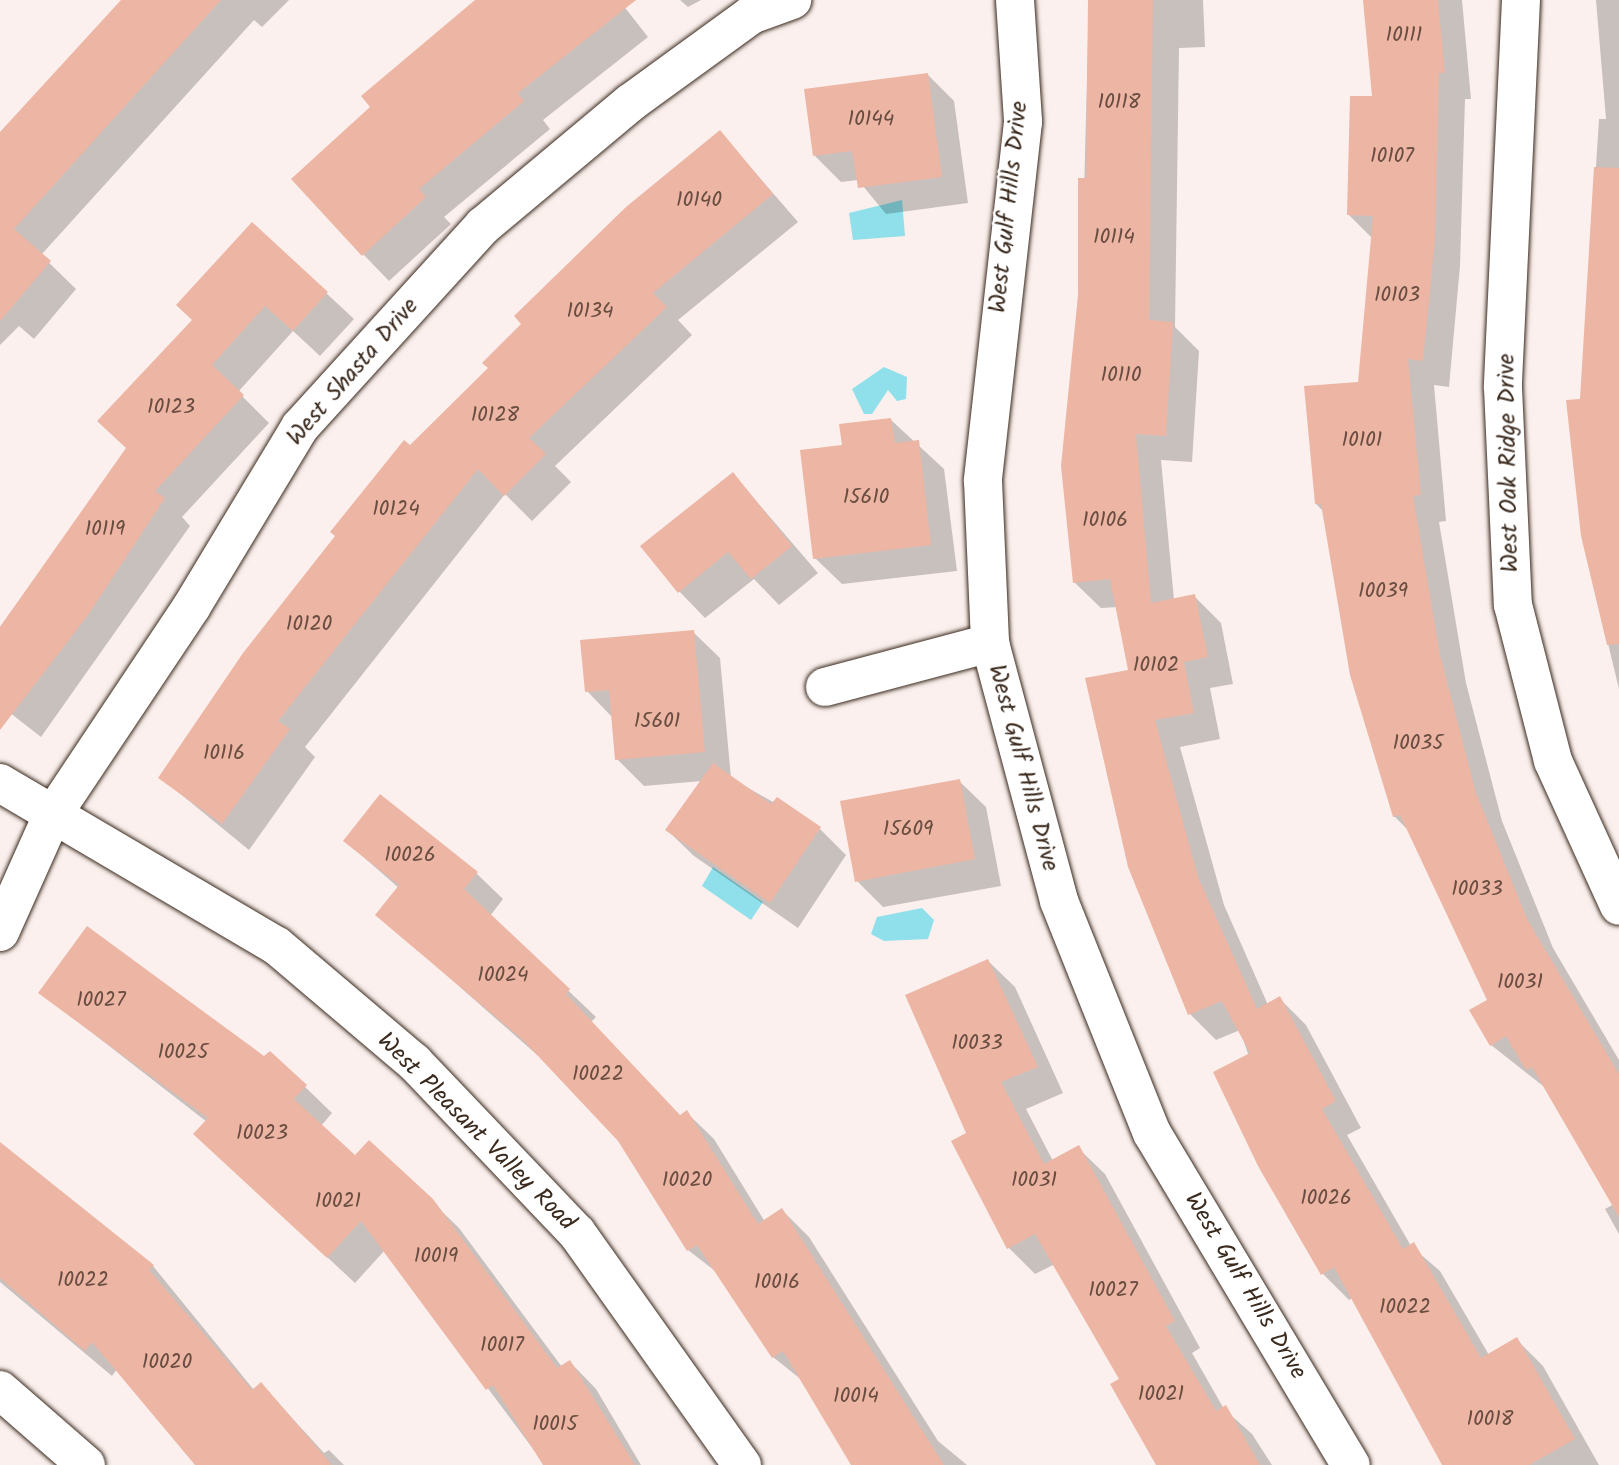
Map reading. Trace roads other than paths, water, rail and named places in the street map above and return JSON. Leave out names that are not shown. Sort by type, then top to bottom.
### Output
[{"type":"street","name":"West Shasta Drive","points":[[0,932],[52,816],[192,606],[300,426],[483,226],[630,103],[751,15],[792,0]]},
{"type":"street","name":"West Gulf Hills Drive","points":[[1016,0],[1023,122],[983,481],[989,643],[1059,901],[1152,1133],[1351,1465]]},
{"type":"street","name":"West Oak Ridge Drive","points":[[1521,0],[1503,388],[1513,605],[1553,761],[1619,906]]},
{"type":"street","points":[[825,687],[989,643]]},
{"type":"street","name":"West Pleasant Valley Road","points":[[0,783],[277,946],[414,1062],[576,1233],[742,1465]]},
{"type":"street","points":[[0,1390],[86,1465]]},
{"type":"water","points":[[902,200],[905,236],[853,240],[849,213]]},
{"type":"water","points":[[884,367],[907,377],[906,399],[897,401],[888,390],[872,414],[864,414],[852,389]]},
{"type":"water","points":[[713,867],[763,902],[751,920],[702,886]]},
{"type":"water","points":[[922,908],[934,920],[928,939],[884,941],[871,934],[877,917]]}]
